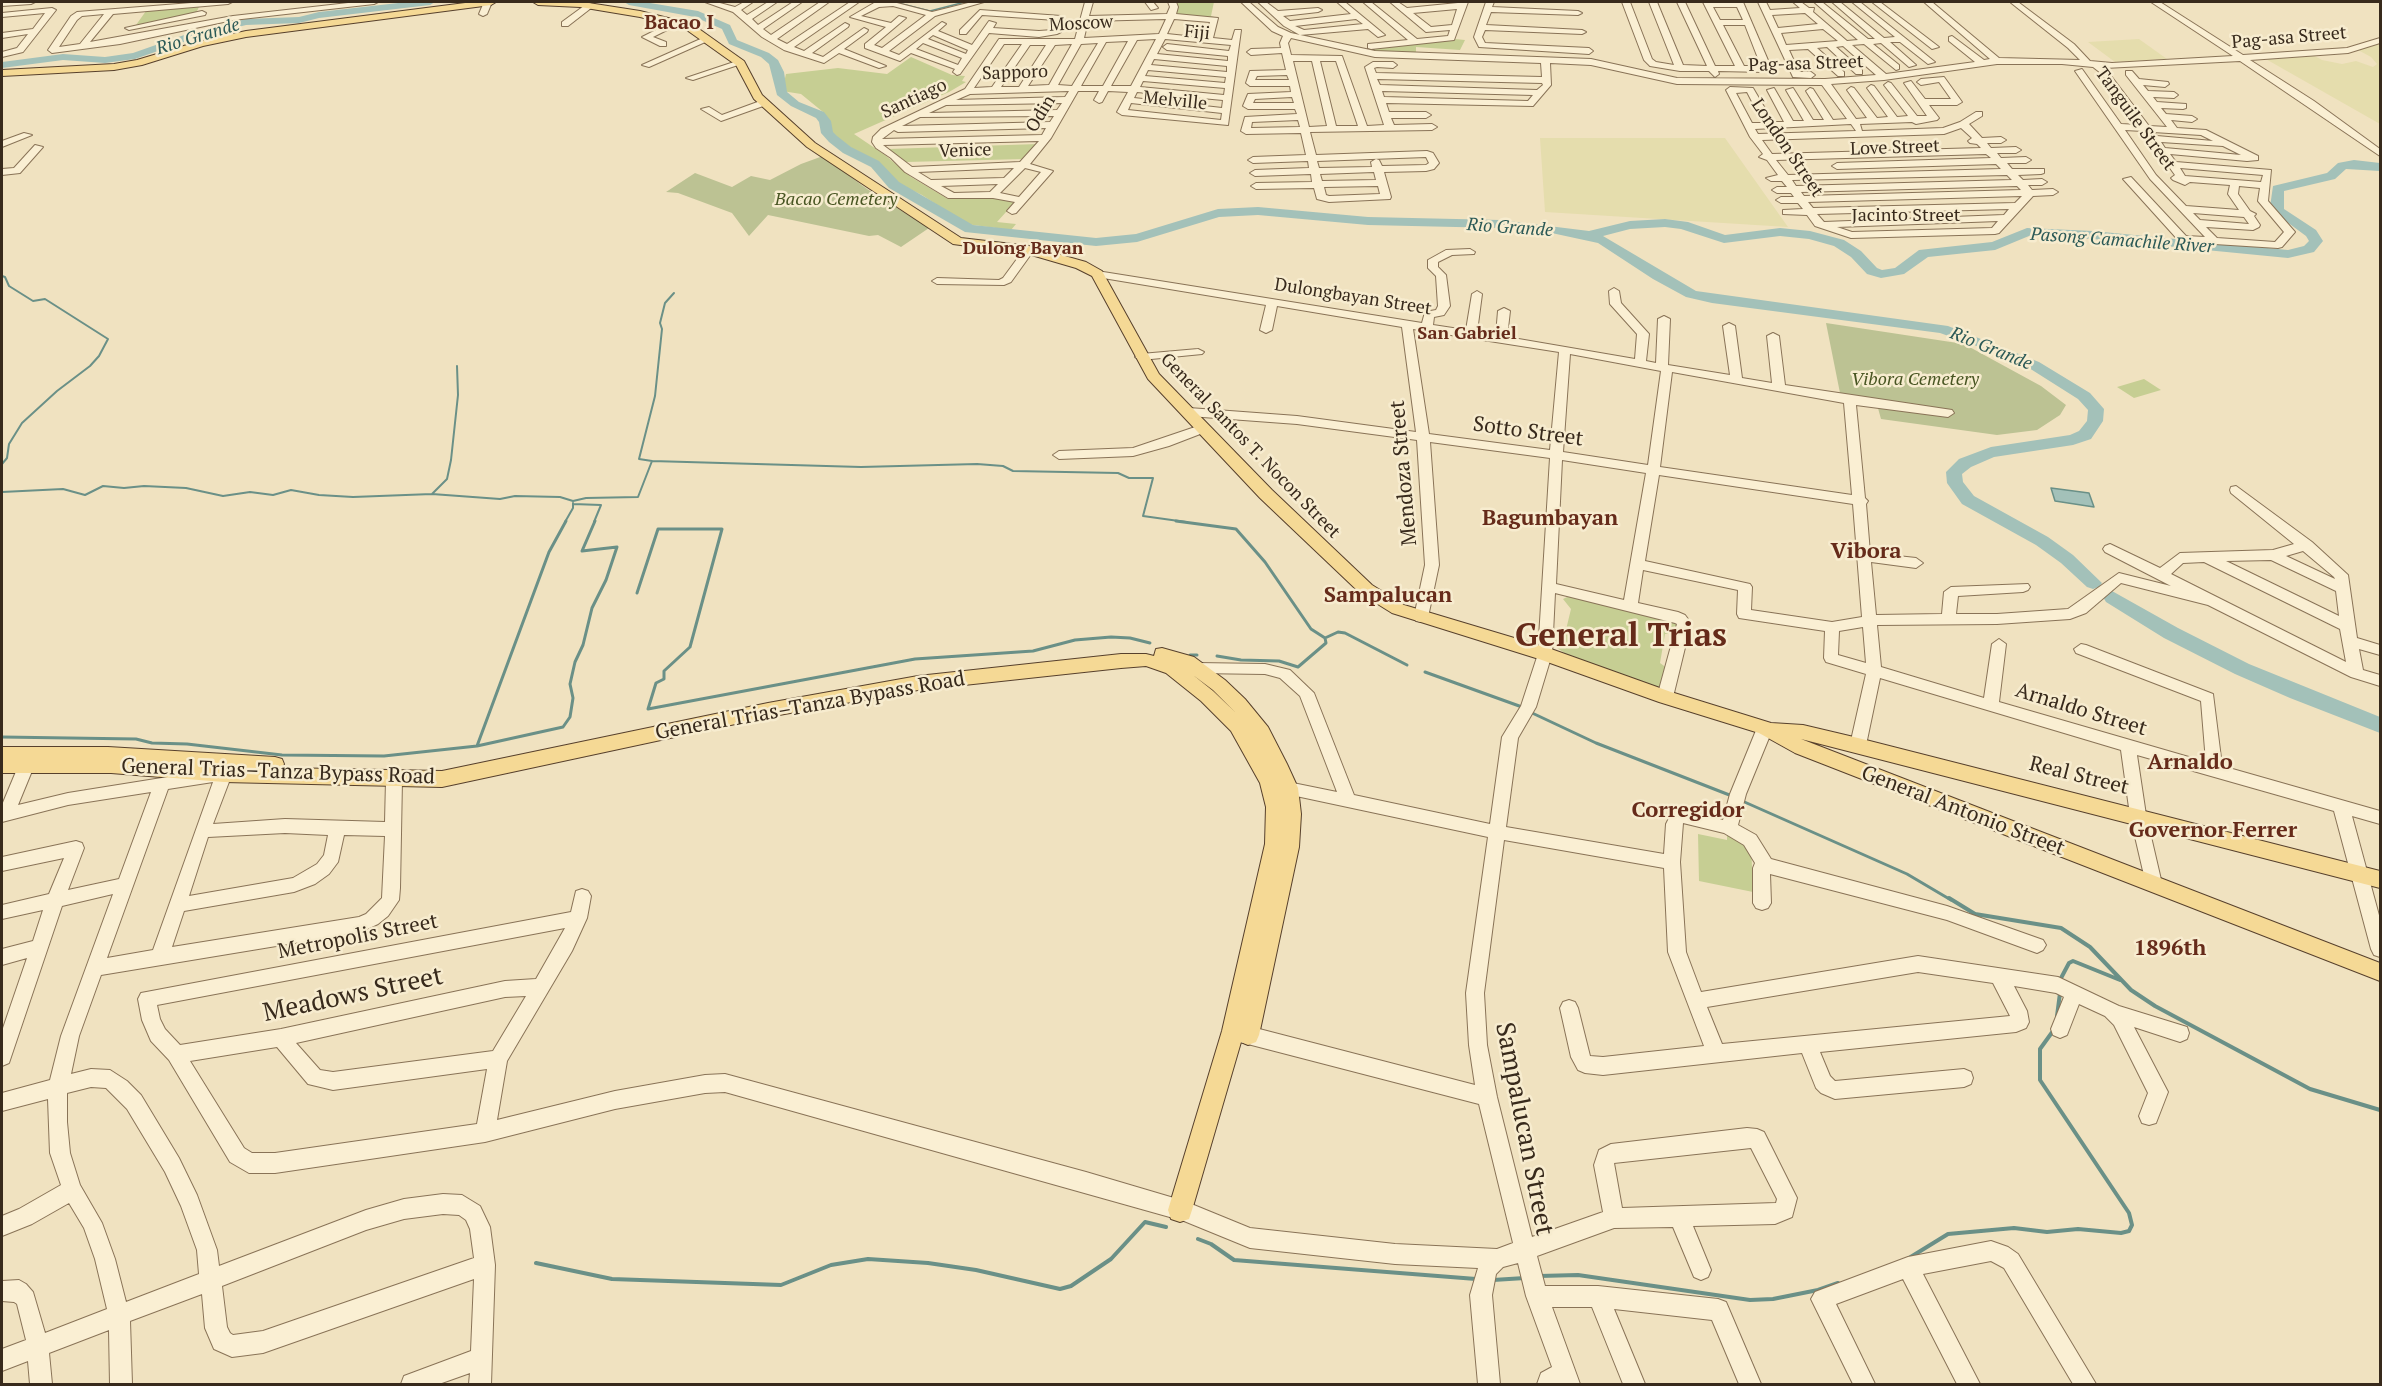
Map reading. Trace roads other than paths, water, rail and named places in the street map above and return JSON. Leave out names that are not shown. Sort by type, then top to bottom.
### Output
[{"type":"main road","points":[[4,75],[114,67],[138,63],[201,44],[246,34],[489,2]]},
{"type":"main road","points":[[538,2],[591,5],[677,23],[694,29],[740,63],[763,103],[827,156],[957,241],[1029,250],[1081,265],[1097,274]]},
{"type":"main road","name":"General Santos T. Nocon Street","points":[[1097,274],[1153,376],[1266,494],[1366,589],[1398,609],[1421,618],[1545,654]]},
{"type":"main road","name":"General Trias–Tanza Bypass Road","points":[[2,754],[108,754],[332,767],[440,768],[688,715],[918,672],[1012,666],[1119,653],[1148,652],[1170,656],[1197,668],[1239,704],[1261,732],[1288,788],[1291,814],[1289,847],[1240,1033],[1180,1210]]},
{"type":"main road","name":"General Antonio Street","points":[[1545,654],[1665,697],[1765,728],[1802,748],[2380,972]]},
{"type":"main road","name":"General Trias–Tanza Bypass Road","points":[[2,766],[111,766],[224,774],[394,780],[433,779],[466,775],[757,712],[918,683],[1146,660],[1172,668],[1189,680],[1238,726],[1269,782],[1276,807],[1275,844],[1240,1033]]},
{"type":"main road","name":"Real Street","points":[[1765,728],[1803,732],[1858,745],[2138,815],[2380,879]]},
{"type":"street","points":[[2,4],[31,2]]},
{"type":"street","points":[[228,2],[172,4],[81,14],[75,18],[52,50],[120,41],[265,13],[298,11],[329,4],[374,2]]},
{"type":"street","points":[[233,18],[237,2]]},
{"type":"street","points":[[265,13],[268,2]]},
{"type":"street","points":[[298,11],[300,2]]},
{"type":"street","points":[[483,14],[489,2]]},
{"type":"street","points":[[709,2],[721,3],[736,10],[771,39],[787,48],[824,60],[864,30],[825,20]]},
{"type":"street","points":[[736,10],[749,2]]},
{"type":"street","points":[[747,18],[773,2]]},
{"type":"street","points":[[759,28],[798,2]]},
{"type":"street","points":[[771,39],[825,2]]},
{"type":"street","points":[[787,48],[825,20],[855,2]]},
{"type":"street","points":[[884,52],[929,16],[980,2]]},
{"type":"street","name":"Pag-asa Street","points":[[1245,2],[1275,30],[1304,41],[1381,55],[1545,64],[1591,62],[1677,81],[1828,87],[1886,81],[1997,61],[2036,60],[2098,66],[2242,59],[2348,50],[2380,40]]},
{"type":"street","points":[[1264,4],[1307,2]]},
{"type":"street","points":[[1367,2],[1416,42]]},
{"type":"street","points":[[1395,2],[1429,30],[1455,27]]},
{"type":"street","points":[[1395,2],[1405,2]]},
{"type":"street","points":[[1513,2],[1575,4],[1591,62]]},
{"type":"street","points":[[1626,2],[1650,63],[1680,68],[1762,70],[1766,68],[1739,3],[1707,3]]},
{"type":"street","points":[[1653,2],[1680,68]]},
{"type":"street","points":[[1681,2],[1719,82]]},
{"type":"street","points":[[1797,2],[1875,70],[1916,121]]},
{"type":"street","points":[[1818,2],[1896,67]]},
{"type":"street","points":[[1876,2],[1935,47],[1914,49]]},
{"type":"street","points":[[1928,2],[1997,61]]},
{"type":"street","points":[[2014,2],[2098,66],[2184,180]]},
{"type":"street","points":[[2155,2],[2311,103],[2380,153]]},
{"type":"street","points":[[200,25],[207,3]]},
{"type":"street","points":[[1707,3],[1741,69]]},
{"type":"street","points":[[1766,10],[1783,3]]},
{"type":"street","points":[[892,26],[854,17],[877,5],[893,4],[929,16],[942,24],[980,39]]},
{"type":"street","points":[[1087,10],[1173,4],[1163,36],[1129,100],[1226,111],[1234,43],[1238,32]]},
{"type":"street","points":[[1264,4],[1287,24],[1303,33],[1373,46],[1451,38],[1463,4],[1406,11]]},
{"type":"street","points":[[1839,4],[1859,4],[1930,62],[1841,74],[1796,75],[1766,10],[1826,9],[1839,4]]},
{"type":"street","points":[[1839,4],[1912,65]]},
{"type":"street","points":[[565,24],[591,5]]},
{"type":"street","points":[[1342,6],[1359,16],[1381,35]]},
{"type":"street","points":[[120,41],[142,9]]},
{"type":"street","points":[[869,9],[902,18],[867,46],[900,58],[942,24]]},
{"type":"street","points":[[1276,14],[1328,9]]},
{"type":"street","points":[[2,15],[52,10],[25,43],[13,54],[2,56]]},
{"type":"street","points":[[1087,10],[1215,20],[1209,40]]},
{"type":"street","points":[[1052,88],[1079,40],[1087,10]]},
{"type":"street","points":[[1766,10],[1816,18]]},
{"type":"street","points":[[83,46],[111,11]]},
{"type":"street","points":[[942,12],[972,22]]},
{"type":"street","points":[[963,32],[980,12],[1061,18],[1057,32],[986,30]]},
{"type":"street","points":[[2,34],[21,13]]},
{"type":"street","points":[[1713,13],[1744,14]]},
{"type":"street","points":[[129,28],[202,14]]},
{"type":"street","points":[[911,50],[958,70],[999,14]]},
{"type":"street","points":[[1486,14],[1579,17]]},
{"type":"street","points":[[1486,14],[1582,32]]},
{"type":"street","points":[[1486,14],[1478,37],[1482,45],[1587,46]]},
{"type":"street","points":[[1287,24],[1359,16]]},
{"type":"street","points":[[1449,17],[1459,16]]},
{"type":"street","points":[[1418,21],[1428,20]]},
{"type":"street","points":[[993,22],[1039,25],[1035,33]]},
{"type":"street","points":[[1717,22],[1748,23]]},
{"type":"street","points":[[663,44],[646,36],[677,23]]},
{"type":"street","points":[[805,54],[845,25]]},
{"type":"street","points":[[1303,33],[1370,26]]},
{"type":"street","points":[[1777,35],[1826,26]]},
{"type":"street","points":[[1146,27],[1179,27]]},
{"type":"street","points":[[1083,29],[1114,28]]},
{"type":"street","points":[[1201,29],[1212,30]]},
{"type":"street","points":[[2,34],[35,31]]},
{"type":"street","points":[[932,32],[973,49]]},
{"type":"street","points":[[1288,35],[1284,43],[1286,61],[1321,197],[1329,200],[1384,198],[1386,196],[1383,183],[1374,156]]},
{"type":"street","points":[[1369,36],[1394,35]]},
{"type":"street","points":[[1777,35],[1835,35]]},
{"type":"street","name":"Moscow","points":[[1002,41],[1052,43],[1163,36],[1234,43]]},
{"type":"street","points":[[1099,100],[1134,38]]},
{"type":"street","points":[[646,65],[708,39]]},
{"type":"street","name":"Odin","points":[[993,195],[1046,138],[1104,39]]},
{"type":"street","points":[[1335,40],[1346,39]]},
{"type":"street","points":[[1783,48],[1902,39]]},
{"type":"street","points":[[1952,39],[1982,63]]},
{"type":"street","points":[[922,40],[967,57]]},
{"type":"street","name":"Santiago","points":[[993,195],[952,196],[908,170],[894,156],[879,147],[877,142],[880,134],[968,91],[1002,41]]},
{"type":"street","points":[[2,45],[25,43]]},
{"type":"street","points":[[995,90],[1027,43]]},
{"type":"street","points":[[1021,90],[1052,43]]},
{"type":"street","points":[[1828,44],[1859,72]]},
{"type":"street","name":"Fiji","points":[[1158,46],[1233,54]]},
{"type":"street","points":[[1810,46],[1841,74]]},
{"type":"street","points":[[1251,52],[1263,47],[1286,61]]},
{"type":"street","points":[[839,50],[882,66]]},
{"type":"street","points":[[1153,56],[1231,64]]},
{"type":"street","points":[[1315,57],[1332,129]]},
{"type":"street","points":[[1293,83],[1250,83],[1253,73],[1286,61],[1315,57],[1339,58],[1363,128]]},
{"type":"street","points":[[690,78],[740,63]]},
{"type":"street","points":[[1381,100],[1526,104],[1532,102],[1547,85],[1545,64],[1376,64],[1369,67],[1390,128]]},
{"type":"street","points":[[2098,66],[2129,72],[2145,72]]},
{"type":"street","name":"Tanguile Street","points":[[2098,66],[2079,71],[2153,177],[2213,240]]},
{"type":"street","points":[[1147,67],[1230,75]]},
{"type":"street","points":[[2129,72],[2174,130]]},
{"type":"street","points":[[1372,76],[1547,80]]},
{"type":"street","points":[[1141,78],[1229,86]]},
{"type":"street","points":[[1770,126],[1750,90],[1810,91],[1828,87],[1851,90],[1871,88],[1886,81],[1908,83],[1941,80],[1957,102],[1924,102]]},
{"type":"street","points":[[2137,82],[2165,84]]},
{"type":"street","points":[[1749,126],[1895,122],[1934,118],[1908,83]]},
{"type":"street","points":[[1828,87],[1878,154],[1946,232]]},
{"type":"street","name":"Sapporo","points":[[968,91],[1135,88],[1228,98]]},
{"type":"street","points":[[1377,88],[1541,93]]},
{"type":"street","points":[[1871,88],[1895,122]]},
{"type":"street","name":"London Street","points":[[1750,90],[1730,90],[1755,136],[1819,224]]},
{"type":"street","points":[[1771,90],[1791,125]]},
{"type":"street","points":[[1790,90],[1810,124]]},
{"type":"street","points":[[1851,90],[1875,122]]},
{"type":"street","points":[[1810,91],[1831,124]]},
{"type":"street","points":[[1916,93],[1938,92]]},
{"type":"street","points":[[1296,94],[1251,96],[1248,106],[1299,106]]},
{"type":"street","points":[[2146,94],[2174,95]]},
{"type":"street","points":[[946,103],[1068,100]]},
{"type":"street","name":"Melville","points":[[1129,100],[1122,112],[1225,123],[1226,111]]},
{"type":"street","points":[[706,109],[721,118],[763,103]]},
{"type":"street","points":[[2155,105],[2182,106]]},
{"type":"street","points":[[918,116],[1060,113]]},
{"type":"street","points":[[1755,136],[1944,131],[1963,124],[1979,114]]},
{"type":"street","points":[[1386,115],[1426,115]]},
{"type":"street","points":[[1301,117],[1248,119],[1246,131],[1432,127]]},
{"type":"street","points":[[2164,117],[2192,119]]},
{"type":"street","points":[[1963,124],[2030,193]]},
{"type":"street","points":[[889,129],[1054,125]]},
{"type":"street","points":[[2118,127],[2203,132],[2255,158],[2163,151]]},
{"type":"street","points":[[2,144],[27,135]]},
{"type":"street","points":[[877,142],[1046,138]]},
{"type":"street","points":[[1763,147],[2001,140]]},
{"type":"street","points":[[2154,140],[2228,145]]},
{"type":"street","points":[[2,172],[17,171],[38,147]]},
{"type":"street","points":[[1758,158],[2016,150]]},
{"type":"street","points":[[1255,173],[1426,168],[1431,167],[1434,163],[1427,154],[1311,158],[1253,157],[1257,191],[1317,185],[1383,183]]},
{"type":"street","name":"Love Street","points":[[1765,168],[2026,160]]},
{"type":"street","points":[[1012,211],[1048,171],[1023,165]]},
{"type":"street","name":"Venice","points":[[908,170],[1023,165]]},
{"type":"street","points":[[2173,165],[2268,172],[2263,201],[2290,232],[2278,245],[2183,239],[2128,179],[2153,177],[2265,185]]},
{"type":"street","points":[[1772,178],[2009,172],[2041,176],[2019,182],[1777,190]]},
{"type":"street","points":[[929,183],[1007,181]]},
{"type":"street","points":[[2199,223],[2253,227],[2255,225],[2233,195],[2235,183]]},
{"type":"street","points":[[1781,200],[2053,192]]},
{"type":"street","points":[[1819,224],[2007,218],[2030,193]]},
{"type":"street","points":[[993,195],[1021,200]]},
{"type":"street","points":[[1787,212],[2018,206]]},
{"type":"street","points":[[2184,209],[2275,216]]},
{"type":"street","name":"Jacinto Street","points":[[1819,224],[1851,235],[1995,231],[2007,218]]},
{"type":"street","points":[[937,281],[1000,283],[1007,280],[1029,250]]},
{"type":"street","points":[[1427,327],[1429,314],[1440,313],[1444,306],[1441,275],[1432,268],[1433,260],[1450,252],[1470,252]]},
{"type":"street","name":"Dulongbayan Street","points":[[1097,274],[1501,339],[1850,400],[1948,413]]},
{"type":"street","points":[[1614,291],[1616,304],[1643,334],[1641,364]]},
{"type":"street","points":[[1471,334],[1477,294]]},
{"type":"street","points":[[1266,330],[1272,302]]},
{"type":"street","points":[[1501,339],[1504,311]]},
{"type":"street","points":[[1630,606],[1653,471],[1664,368],[1664,319]]},
{"type":"street","name":"Mendoza Street","points":[[1407,324],[1423,437],[1432,565],[1421,618]]},
{"type":"street","points":[[1729,326],[1737,381]]},
{"type":"street","points":[[1773,336],[1779,388]]},
{"type":"street","name":"Sampalucan Street","points":[[1497,1259],[1525,1250],[1487,1097],[1478,1045],[1475,993],[1510,737],[1525,712],[1545,654],[1556,455],[1565,350]]},
{"type":"street","points":[[1141,357],[1198,352]]},
{"type":"street","points":[[1850,400],[1861,501],[1874,669],[1858,745]]},
{"type":"street","name":"Sotto Street","points":[[1189,412],[1297,420],[1556,455],[1861,501]]},
{"type":"street","points":[[1059,455],[1133,452],[1204,428]]},
{"type":"street","points":[[2236,490],[2341,574],[2347,626],[2352,642],[2356,673]]},
{"type":"street","points":[[2162,574],[2180,558],[2273,555],[2307,545]]},
{"type":"street","points":[[2110,549],[2356,673],[2380,681]]},
{"type":"street","points":[[2273,555],[2343,589]]},
{"type":"street","points":[[1865,557],[1916,563]]},
{"type":"street","points":[[2206,557],[2347,626]]},
{"type":"street","points":[[1638,564],[1745,587],[1744,614],[1832,627],[1870,621],[2038,618],[2070,614],[2081,609],[2120,578],[2214,601]]},
{"type":"street","points":[[1549,587],[1673,616],[1684,623],[1665,697]]},
{"type":"street","points":[[1948,619],[1951,592],[2023,587]]},
{"type":"street","name":"Arnaldo Street","points":[[1832,627],[1831,658],[2128,746],[2380,817]]},
{"type":"street","points":[[2352,642],[2380,650]]},
{"type":"street","points":[[1991,705],[1999,644]]},
{"type":"street","points":[[2081,649],[2208,698],[2215,771]]},
{"type":"street","points":[[1197,668],[1265,669],[1285,674],[1306,693],[1348,800]]},
{"type":"street","points":[[1729,828],[1736,800],[1765,728]]},
{"type":"street","points":[[2128,746],[2138,815],[2154,884]]},
{"type":"street","points":[[4,815],[26,766]]},
{"type":"street","points":[[4,815],[68,800],[224,774],[202,831],[160,957]]},
{"type":"street","points":[[94,968],[361,924],[372,919],[390,900],[394,780]]},
{"type":"street","points":[[121,1384],[119,1316],[102,1250],[92,1223],[72,1190],[60,1153],[57,1122],[58,1088],[70,1036],[162,783]]},
{"type":"street","points":[[1288,788],[1496,832],[1672,862]]},
{"type":"street","points":[[2341,806],[2380,949]]},
{"type":"street","points":[[1716,1053],[1677,952],[1672,862],[1674,824],[1678,817],[1686,816],[1729,828],[1750,840],[1766,864],[1947,913],[2037,945]]},
{"type":"street","points":[[202,831],[274,826],[377,830],[394,828]]},
{"type":"street","points":[[177,905],[294,885],[309,879],[323,869],[332,857],[337,828]]},
{"type":"street","points":[[2,864],[76,848],[39,947],[10,1008],[2,1057]]},
{"type":"street","points":[[1762,903],[1761,868],[1766,864]]},
{"type":"street","points":[[2,912],[56,898],[123,885]]},
{"type":"street","points":[[485,1132],[498,1059],[559,960],[578,918],[582,896]]},
{"type":"street","name":"Metropolis Street","points":[[176,1054],[158,1035],[151,1020],[147,999],[578,918]]},
{"type":"street","points":[[2,957],[39,947]]},
{"type":"street","points":[[1694,1001],[1918,964],[2050,983],[2075,992],[2116,1013],[2180,1033]]},
{"type":"street","points":[[1569,1008],[1580,1057],[1585,1064],[1603,1066],[2016,1024],[2020,1022],[2020,1017],[1998,976]]},
{"type":"street","name":"Meadows Street","points":[[176,1054],[281,1038],[504,989],[541,987]]},
{"type":"street","points":[[2060,1029],[2075,992]]},
{"type":"street","points":[[2116,1013],[2158,1092],[2149,1116]]},
{"type":"street","points":[[1240,1033],[1487,1097]]},
{"type":"street","points":[[281,1038],[315,1078],[333,1081],[498,1059]]},
{"type":"street","points":[[1808,1044],[1823,1082],[1835,1090],[1964,1078]]},
{"type":"street","points":[[176,1054],[237,1155],[249,1163],[275,1163],[485,1132],[615,1100],[705,1084],[725,1083],[1075,1179],[1180,1210],[1250,1238],[1395,1254],[1497,1259]]},
{"type":"street","points":[[2,1102],[101,1077],[110,1079],[134,1102],[172,1165],[190,1202],[200,1227],[212,1279],[216,1328],[222,1341],[232,1346],[248,1345],[484,1265]]},
{"type":"street","points":[[1561,1380],[1525,1250],[1614,1218],[1775,1214],[1785,1210],[1787,1198],[1757,1139],[1748,1138],[1611,1154],[1606,1157],[1604,1165],[1614,1218]]},
{"type":"street","points":[[2,1227],[26,1217],[72,1190]]},
{"type":"street","points":[[2,1360],[366,1220],[404,1209],[443,1204],[462,1205],[473,1213],[480,1227],[484,1265],[480,1384]]},
{"type":"street","points":[[1679,1216],[1701,1270]]},
{"type":"street","points":[[1864,1384],[1822,1299],[1908,1267],[1991,1251],[2012,1261],[2085,1384]]},
{"type":"street","points":[[1490,1384],[1481,1295],[1484,1278],[1489,1267],[1497,1259]]},
{"type":"street","points":[[1908,1267],[1969,1384]]},
{"type":"street","points":[[2,1291],[19,1291],[26,1299],[38,1347],[41,1384]]},
{"type":"street","points":[[1538,1296],[1598,1297],[1718,1310],[1750,1384]]},
{"type":"street","points":[[1598,1297],[1634,1384]]},
{"type":"street","points":[[412,1384],[480,1358]]},
{"type":"water","points":[[2051,488],[2089,493],[2094,507],[2055,501]]},
{"type":"waterway","name":"Rio Grande","points":[[2,65],[63,57],[105,60],[135,56],[191,36],[246,22],[299,20],[319,15],[430,2]]},
{"type":"waterway","name":"Rio Grande","points":[[629,2],[698,14],[726,27],[733,42],[765,55],[774,62],[781,93],[795,104],[820,115],[825,121],[827,133],[833,139],[847,150],[875,164],[894,185],[970,229],[1096,242],[1137,238],[1218,213],[1258,211],[1368,221],[1500,224],[1589,235]]},
{"type":"waterway","points":[[870,2],[894,2],[930,11],[965,2]]},
{"type":"waterway","name":"Pasong Camachile River","points":[[1589,235],[1630,225],[1665,223],[1683,225],[1724,239],[1780,232],[1810,235],[1839,243],[1856,254],[1872,271],[1881,274],[1899,271],[1924,253],[1995,246],[2027,232],[2093,235],[2288,254],[2309,249],[2316,241],[2311,233],[2279,211],[2277,207],[2278,189],[2331,176],[2342,166],[2354,164],[2380,167]]},
{"type":"waterway","name":"Rio Grande","points":[[1589,235],[1603,240],[1658,276],[1691,294],[1712,299],[1943,329],[2034,365],[2084,396],[2096,409],[2095,421],[2085,435],[2073,440],[1991,452],[1965,463],[1954,472],[1955,483],[1968,500],[2042,541],[2067,559],[2093,583]]},
{"type":"waterway","points":[[2,276],[5,277],[9,286],[33,301],[45,299],[108,339],[99,356],[90,366],[57,391],[22,423],[9,444],[7,458],[2,464]]},
{"type":"waterway","points":[[652,461],[639,459],[655,396],[662,329],[660,323],[665,303],[674,293]]},
{"type":"waterway","points":[[432,494],[447,479],[451,460],[458,395],[457,366]]},
{"type":"waterway","points":[[432,494],[500,499],[515,496],[560,497],[573,501],[586,498],[638,497],[652,461]]},
{"type":"waterway","points":[[652,461],[861,467],[977,464],[1003,466],[1013,471],[1118,473],[1129,478],[1153,478],[1143,516],[1186,522]]},
{"type":"waterway","points":[[2,492],[63,489],[85,495],[103,486],[124,488],[144,486],[186,488],[223,496],[250,492],[273,495],[291,490],[319,495],[353,497],[432,494]]},
{"type":"waterway","points":[[565,522],[573,504]]},
{"type":"waterway","points":[[573,504],[601,505],[594,522]]},
{"type":"waterway","points":[[477,746],[549,552],[566,521]]},
{"type":"waterway","points":[[477,746],[563,727],[570,717],[573,698],[570,684],[575,662],[583,645],[592,608],[606,580],[617,547],[582,551],[595,521]]},
{"type":"waterway","points":[[1176,521],[1236,529],[1265,562],[1311,629],[1325,638]]},
{"type":"waterway","points":[[637,593],[658,529],[722,529],[690,647],[664,671],[664,679],[656,683],[648,709],[915,659],[1033,651],[1075,640],[1111,637],[1130,638],[1150,643]]},
{"type":"waterway","name":"Rio Grande","points":[[2112,597],[2171,633],[2242,669],[2380,725]]},
{"type":"waterway","points":[[1325,638],[1338,632],[1345,633],[1407,665]]},
{"type":"waterway","points":[[1217,656],[1241,660],[1279,661],[1298,667],[1326,643],[1325,638]]},
{"type":"waterway","points":[[1190,655],[1197,655]]},
{"type":"waterway","points":[[1425,672],[1522,707]]},
{"type":"waterway","points":[[1530,712],[1596,743],[1732,796]]},
{"type":"waterway","points":[[2,737],[136,739],[152,743],[187,744],[282,755],[384,756],[477,746]]},
{"type":"waterway","points":[[1740,800],[1907,874],[1951,900]]},
{"type":"waterway","points":[[1949,898],[1975,914],[2061,928],[2090,947],[2131,990],[2155,1006],[2310,1089],[2380,1110]]},
{"type":"waterway","points":[[2060,980],[2069,963],[2073,961],[2120,980]]},
{"type":"waterway","points":[[2057,1016],[2060,993]]},
{"type":"waterway","points":[[1909,1258],[1948,1234],[2014,1228],[2047,1232],[2078,1229],[2121,1233],[2129,1231],[2132,1225],[2129,1213],[2040,1080],[2040,1049],[2053,1031]]},
{"type":"waterway","points":[[536,1263],[612,1279],[781,1285],[831,1265],[868,1259],[928,1263],[976,1270],[1060,1289],[1071,1286],[1111,1259],[1145,1222],[1166,1227]]},
{"type":"waterway","points":[[1198,1239],[1211,1244],[1234,1260],[1476,1279]]},
{"type":"waterway","points":[[1539,1276],[1578,1275],[1750,1300],[1773,1299],[1818,1290],[1838,1283]]},
{"type":"waterway","points":[[1493,1280],[1525,1278]]},
{"type":"district","name":"Bacao I","points":[[679,23]]},
{"type":"district","name":"Dulong Bayan","points":[[1023,249]]},
{"type":"district","name":"San Gabriel","points":[[1467,334]]},
{"type":"district","name":"Bagumbayan","points":[[1550,519]]},
{"type":"district","name":"Vibora","points":[[1866,552]]},
{"type":"district","name":"Sampalucan","points":[[1388,596]]},
{"type":"district","name":"General Trias","points":[[1621,637]]},
{"type":"district","name":"Arnaldo","points":[[2190,763]]},
{"type":"district","name":"Corregidor","points":[[1688,811]]},
{"type":"district","name":"Governor Ferrer","points":[[2213,831]]},
{"type":"district","name":"1896th","points":[[2170,949]]},
{"type":"park label","name":"Bacao Cemetery","points":[[836,200]]},
{"type":"park label","name":"Vibora Cemetery","points":[[1915,380]]}]
